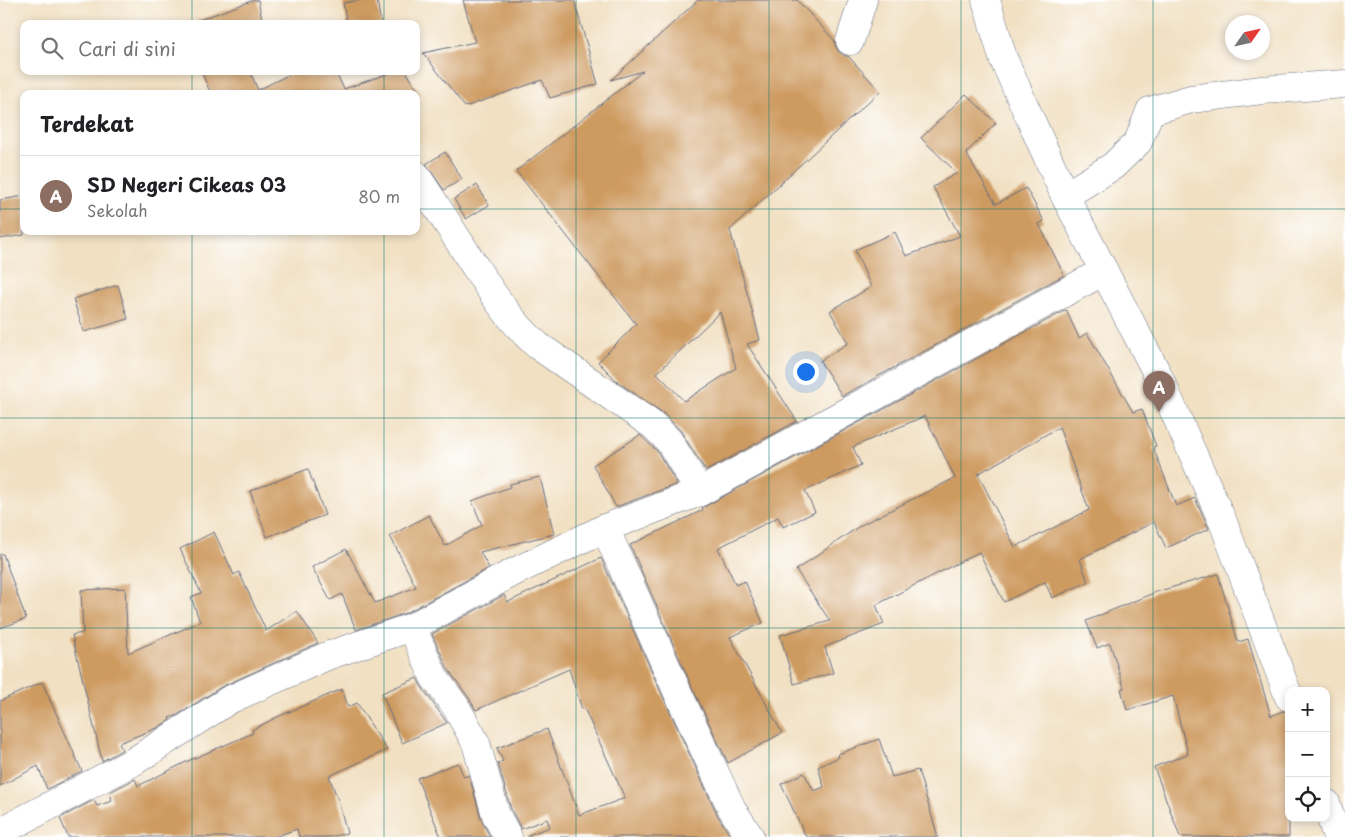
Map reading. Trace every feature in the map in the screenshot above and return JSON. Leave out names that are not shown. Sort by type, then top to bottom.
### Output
[{"type":"street","points":[[850,41],[863,0]]},
{"type":"street","points":[[986,0],[1003,58],[1064,196],[1159,377],[1223,522],[1286,687]]},
{"type":"street","points":[[1064,196],[1112,166],[1138,142],[1150,111],[1191,99],[1262,90],[1345,84]]},
{"type":"street","points":[[420,181],[482,278],[507,315],[521,331],[537,346],[654,426],[669,441],[700,492]]},
{"type":"street","points":[[10,832],[133,762],[229,700],[328,656],[412,628],[512,573],[605,528],[700,492],[1104,271]]},
{"type":"street","points":[[605,528],[728,800],[750,837]]},
{"type":"street","points":[[412,628],[434,677],[456,707],[476,743],[496,815],[508,837]]},
{"type":"street","points":[[1330,815],[1337,837]]},
{"type":"building","points":[[258,0],[262,20],[199,20]]},
{"type":"building","points":[[377,0],[380,20],[346,20],[343,3]]},
{"type":"building","points":[[463,0],[574,0],[598,84],[550,98],[542,80],[465,107],[423,53],[475,42]]},
{"type":"building","points":[[698,0],[797,0],[835,41],[839,52],[848,56],[880,91],[730,230],[760,340],[747,344],[797,421],[706,471],[680,430],[663,413],[618,382],[598,362],[636,324],[516,171],[643,71],[611,80]],"holes":[[[720,312],[736,368],[684,401],[657,373]]]},
{"type":"building","points":[[203,75],[252,75],[258,90],[209,90]]},
{"type":"building","points":[[288,75],[337,75],[344,89],[384,75],[408,75],[418,90],[258,90]]},
{"type":"building","points":[[966,94],[996,123],[966,153],[996,204],[1026,188],[1044,221],[1039,224],[1064,275],[842,396],[820,361],[848,343],[830,311],[871,287],[855,250],[895,232],[906,256],[960,236],[933,187],[957,173],[921,138]]},
{"type":"building","points":[[445,152],[462,179],[444,190],[426,164]]},
{"type":"building","points":[[477,185],[489,205],[466,219],[454,199]]},
{"type":"building","points":[[20,197],[20,235],[24,235],[0,239],[0,200]]},
{"type":"building","points":[[118,285],[128,319],[84,332],[73,299]]},
{"type":"building","points":[[1066,310],[1079,338],[1087,333],[1133,412],[1142,409],[1156,446],[1153,447],[1176,506],[1195,498],[1209,529],[1166,548],[1154,522],[1080,559],[1088,582],[1052,598],[1045,582],[1004,602],[979,552],[876,605],[884,624],[825,647],[833,673],[794,684],[780,635],[830,621],[796,570],[861,525],[955,478],[925,416],[853,447],[861,465],[805,491],[815,512],[783,527],[778,517],[718,548],[736,585],[745,581],[763,623],[730,637],[782,733],[728,763],[692,687],[630,545],[703,510],[702,508]],"holes":[[[1059,427],[1089,510],[1015,547],[978,474]]]},
{"type":"building","points":[[640,435],[657,451],[677,484],[616,507],[593,465]]},
{"type":"building","points":[[308,469],[325,515],[267,537],[250,491]]},
{"type":"building","points":[[540,477],[554,534],[480,552],[489,568],[406,613],[356,630],[342,594],[330,600],[312,567],[346,549],[375,603],[416,587],[390,536],[429,515],[445,546],[482,525],[472,501],[510,487],[510,484]]},
{"type":"building","points":[[214,532],[234,575],[239,572],[266,631],[297,611],[318,643],[221,687],[176,716],[169,718],[170,720],[157,728],[119,743],[122,750],[102,761],[72,635],[83,633],[81,590],[125,588],[128,653],[200,622],[191,597],[201,593],[180,549]]},
{"type":"building","points":[[0,554],[3,554],[26,619],[0,628]]},
{"type":"building","points":[[601,558],[718,816],[731,837],[528,837],[528,835],[550,827],[547,819],[521,829],[511,809],[498,763],[503,761],[497,748],[547,729],[579,815],[625,798],[584,708],[582,709],[569,669],[476,710],[448,669],[432,634],[504,595],[508,602]]},
{"type":"building","points":[[1218,574],[1238,642],[1248,639],[1271,716],[1285,711],[1285,822],[1289,822],[1289,837],[1180,837],[1154,767],[1188,754],[1173,696],[1127,710],[1121,689],[1124,688],[1110,643],[1097,648],[1086,621],[1156,592]]},
{"type":"building","points":[[417,678],[447,723],[402,743],[382,693]]},
{"type":"building","points":[[42,682],[82,771],[47,789],[38,766],[0,786],[0,701]]},
{"type":"building","points":[[342,689],[348,707],[357,703],[387,750],[329,776],[347,833],[330,837],[299,837],[297,829],[274,837],[68,837],[60,818],[94,800],[97,806],[112,801],[110,792],[135,779],[138,786],[188,761],[253,733],[252,730],[275,718]]},
{"type":"building","points":[[879,739],[892,777],[918,770],[938,837],[806,837],[781,784],[804,773],[814,791],[824,787],[818,767],[839,757],[838,754]]},
{"type":"building","points":[[458,763],[464,777],[469,775],[481,819],[490,837],[441,837],[417,778]]},
{"type":"place","name":"SD Negeri Cikeas 03","points":[[1159,412]]}]
